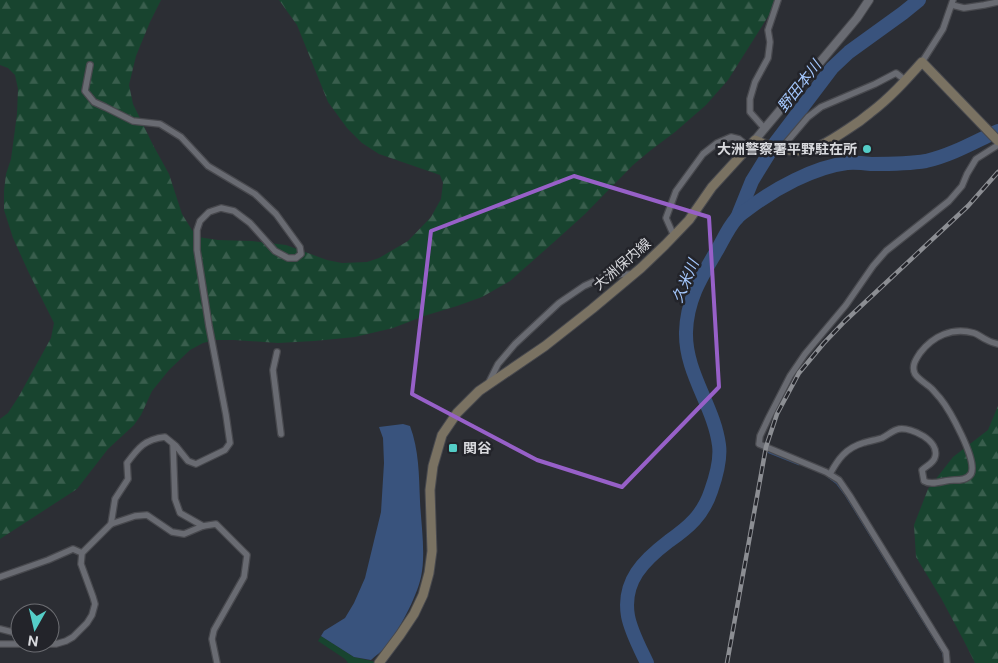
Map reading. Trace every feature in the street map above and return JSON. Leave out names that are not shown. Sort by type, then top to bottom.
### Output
[{"type":"main road","points":[[756,144],[799,151],[811,150],[836,137],[871,112],[895,91],[922,62],[998,141]]},
{"type":"main road","name":"大洲保内線","points":[[379,663],[414,614],[430,572],[432,551],[430,490],[433,466],[442,435],[457,412],[479,391],[545,346],[633,274],[674,236],[689,220],[712,187],[756,144]]},
{"type":"street","points":[[765,129],[750,112],[750,99],[755,82],[768,58],[770,42],[768,30],[778,0]]},
{"type":"street","points":[[674,236],[666,218],[676,191],[702,154],[716,143],[731,137],[756,144],[765,129],[858,18],[869,0]]},
{"type":"street","points":[[922,62],[944,29],[952,3],[964,8],[998,2]]},
{"type":"street","points":[[90,65],[85,91],[94,102],[133,121],[160,124],[181,136],[208,166],[255,194],[276,214],[300,246],[301,254],[296,258],[288,258],[275,251],[250,223],[234,212],[221,208],[209,212],[200,221],[197,230],[196,250],[230,443],[225,450],[196,464],[188,461],[174,444],[165,437],[154,438],[139,447],[127,463],[128,479],[115,499],[111,524]]},
{"type":"street","points":[[783,149],[808,117],[821,107],[896,73],[905,80]]},
{"type":"street","points":[[947,663],[946,652],[839,480],[830,474],[760,444],[760,436],[790,376],[805,354],[846,305],[881,256],[886,250],[950,201],[962,186],[976,159],[998,145]]},
{"type":"street","points":[[488,385],[498,364],[515,344],[558,303],[584,286],[608,275],[633,274]]},
{"type":"street","points":[[830,474],[848,449],[862,443],[880,439],[900,429],[925,437],[934,446],[936,451],[933,462],[922,470],[924,481],[929,484],[963,480],[968,477],[972,467],[969,452],[962,436],[942,400],[914,372],[913,365],[929,342],[955,331],[974,333],[987,341],[998,344]]},
{"type":"street","points":[[277,352],[273,370],[281,434]]},
{"type":"street","points":[[174,444],[175,499],[180,513],[204,526]]},
{"type":"street","points":[[60,643],[73,636],[87,623],[92,615],[95,604],[81,564],[82,553],[111,524],[135,516],[147,515],[172,532],[184,534],[204,526],[216,524],[247,555],[244,577],[214,630],[212,639],[217,663]]},
{"type":"street","points":[[0,577],[73,549],[82,553]]},
{"type":"highlighted area","points":[[574,176],[709,217],[719,387],[622,487],[537,460],[412,394],[431,231]]},
{"type":"green space","points":[[0,0],[161,0],[136,56],[129,85],[133,104],[169,174],[182,214],[192,230],[198,237],[286,245],[327,260],[342,263],[367,262],[379,258],[408,241],[431,217],[441,199],[443,183],[440,175],[379,154],[362,143],[347,128],[328,102],[297,25],[279,0],[779,0],[728,80],[706,105],[633,165],[585,214],[510,281],[482,297],[393,328],[355,337],[278,343],[215,340],[203,343],[190,350],[169,370],[152,391],[141,415],[134,425],[108,449],[77,489],[0,539],[0,419],[8,413],[19,396],[51,338],[54,323],[13,238],[4,210],[4,191],[6,174],[11,159],[18,89],[15,75],[8,68],[0,65]]},
{"type":"green space","points":[[998,406],[998,663],[975,663],[941,598],[916,557],[914,525],[928,489],[953,457],[988,430]]},
{"type":"green space","points":[[321,636],[354,657],[376,662],[348,663],[318,641]]},
{"type":"water","points":[[403,424],[410,426],[417,453],[423,539],[421,577],[411,604],[396,632],[385,648],[371,660],[354,657],[321,636],[324,631],[345,618],[365,578],[381,512],[384,463],[383,438],[379,427]]},
{"type":"waterway","name":"野田本川","points":[[737,218],[752,181],[776,142],[832,68],[849,52],[919,0]]},
{"type":"waterway","name":"久米川","points":[[647,663],[629,622],[628,592],[637,572],[643,564],[660,548],[683,531],[699,514],[708,499],[718,468],[719,445],[716,431],[690,361],[686,332],[689,310],[695,290],[730,227],[740,215],[758,201],[795,180],[821,169],[850,163],[892,164],[926,161],[954,152],[998,131]]},
{"type":"waterway","points":[[769,452],[799,464]]},
{"type":"waterway","points":[[829,477],[837,483],[846,495],[943,652],[944,657]]},
{"type":"railway","points":[[727,663],[766,447],[777,414],[799,373],[845,321],[968,206],[998,172]]},
{"type":"place","name":"大洲警察署平野駐在所","points":[[867,149]]},
{"type":"place","name":"関谷","points":[[453,448]]}]
